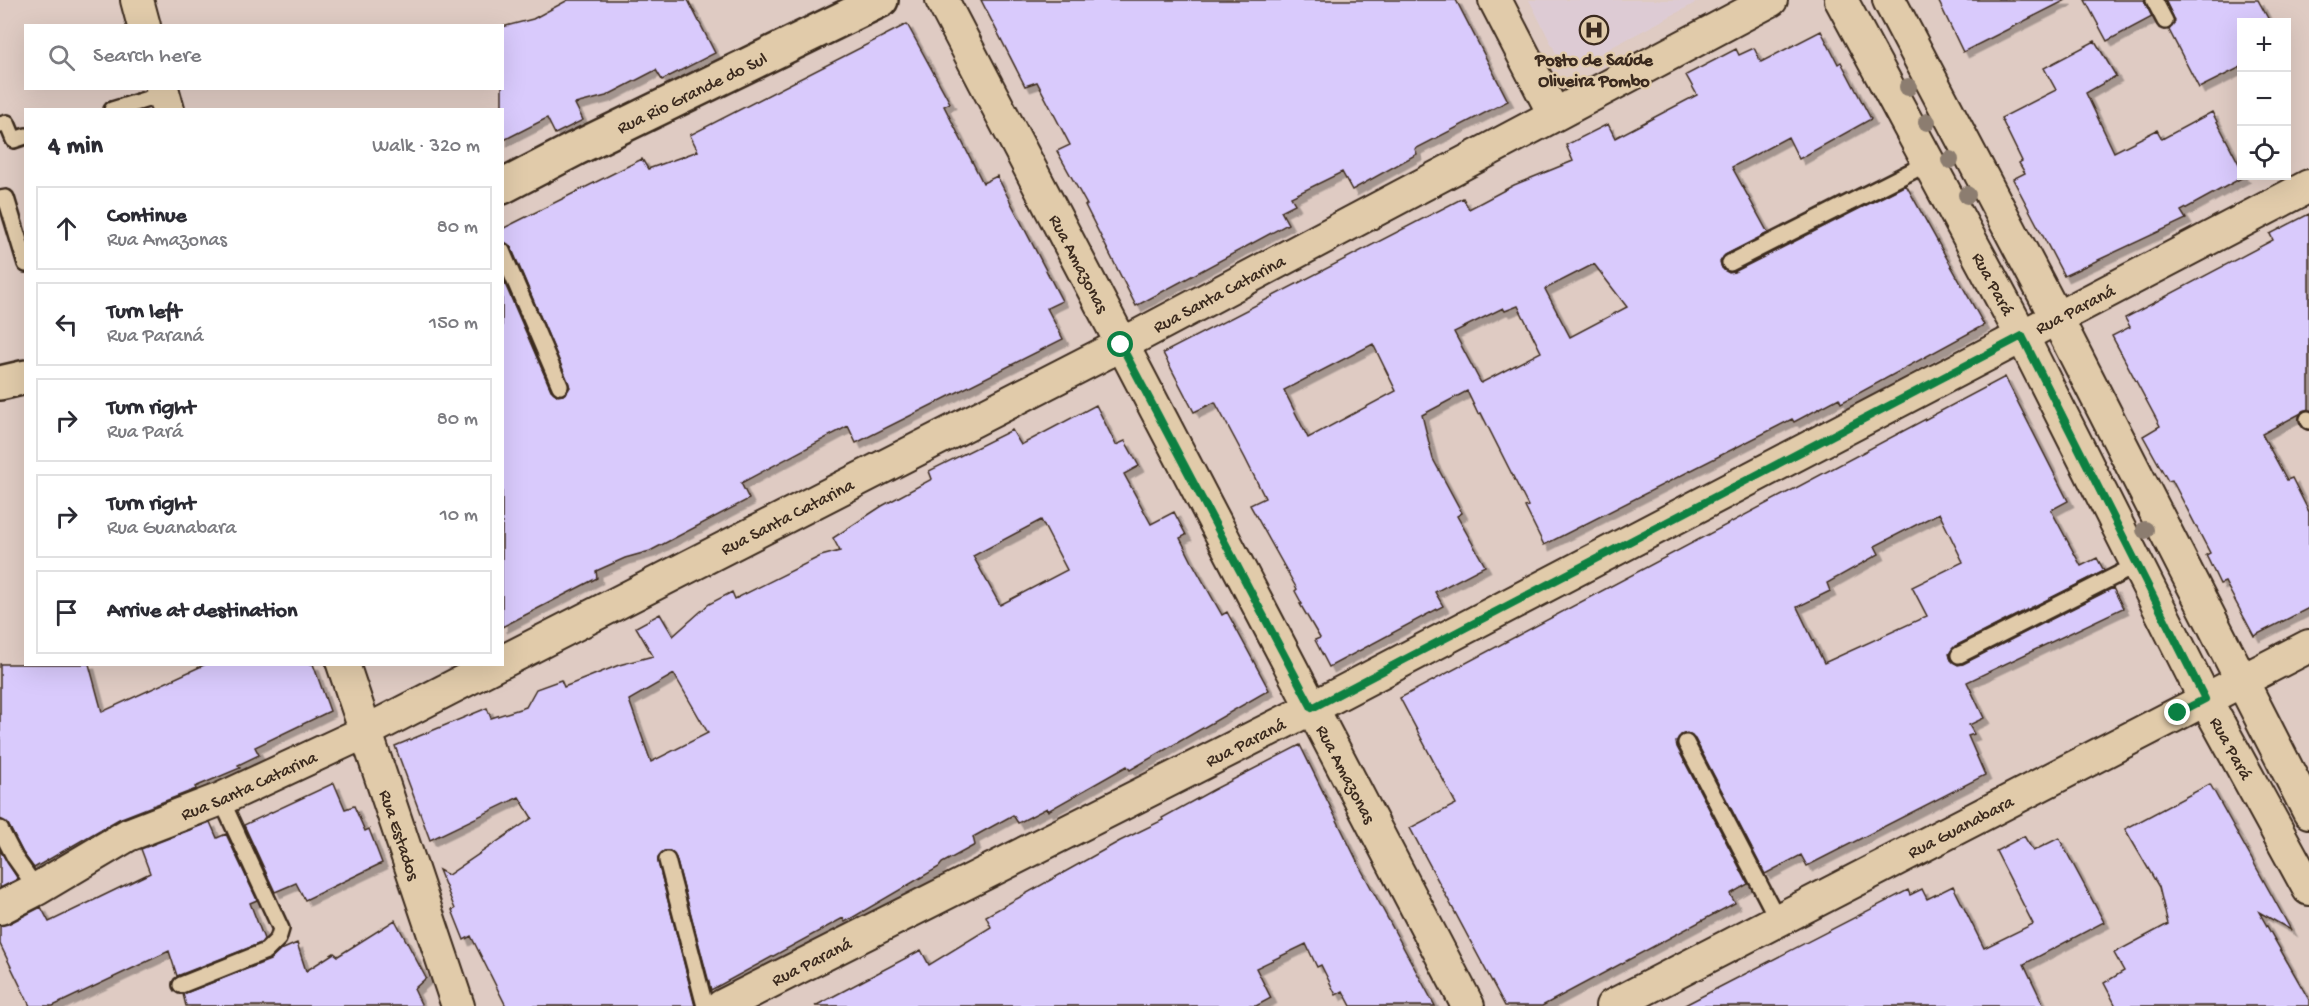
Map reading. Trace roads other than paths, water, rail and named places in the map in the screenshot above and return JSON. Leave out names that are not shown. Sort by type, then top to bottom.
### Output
[{"type":"street","points":[[137,0],[143,24]]},
{"type":"street","name":"Rua Rio Grande do Sul","points":[[504,186],[881,0]]},
{"type":"street","name":"Rua Amazonas","points":[[942,0],[1468,1006]]},
{"type":"street","points":[[1495,0],[1554,114]]},
{"type":"street","name":"Rua Santa Catarina","points":[[504,661],[1121,345],[1771,0]]},
{"type":"street","name":"Rua Pará","points":[[1840,0],[2022,336],[2205,699],[2309,889]]},
{"type":"street","points":[[1889,0],[2056,317],[2309,812]]},
{"type":"street","name":"Rua Paraná","points":[[722,1006],[1312,708],[2309,186]]},
{"type":"street","points":[[0,383],[24,377]]},
{"type":"street","name":"Rua Guanabara","points":[[1612,1006],[2309,646]]},
{"type":"street","name":"Rua Estados","points":[[344,666],[458,1006]]},
{"type":"street","name":"Rua Santa Catarina","points":[[0,908],[128,836],[221,799],[365,732],[493,666]]},
{"type":"lane","points":[[2154,0],[2165,21]]},
{"type":"lane","points":[[120,108],[165,97]]},
{"type":"lane","points":[[0,125],[7,123],[14,140],[24,137]]},
{"type":"lane","points":[[1730,262],[1928,163]]},
{"type":"lane","points":[[0,199],[6,198],[24,257]]},
{"type":"lane","points":[[504,256],[560,386]]},
{"type":"lane","points":[[1959,655],[2137,565]]},
{"type":"lane","points":[[1686,743],[1778,920]]},
{"type":"lane","points":[[181,985],[266,951],[278,939],[281,929],[221,799]]},
{"type":"lane","points":[[0,829],[15,858],[37,889]]},
{"type":"lane","points":[[667,860],[705,1006]]},
{"type":"place","name":"Posto de Saúde Oliveira Pombo","points":[[1594,30]]}]
